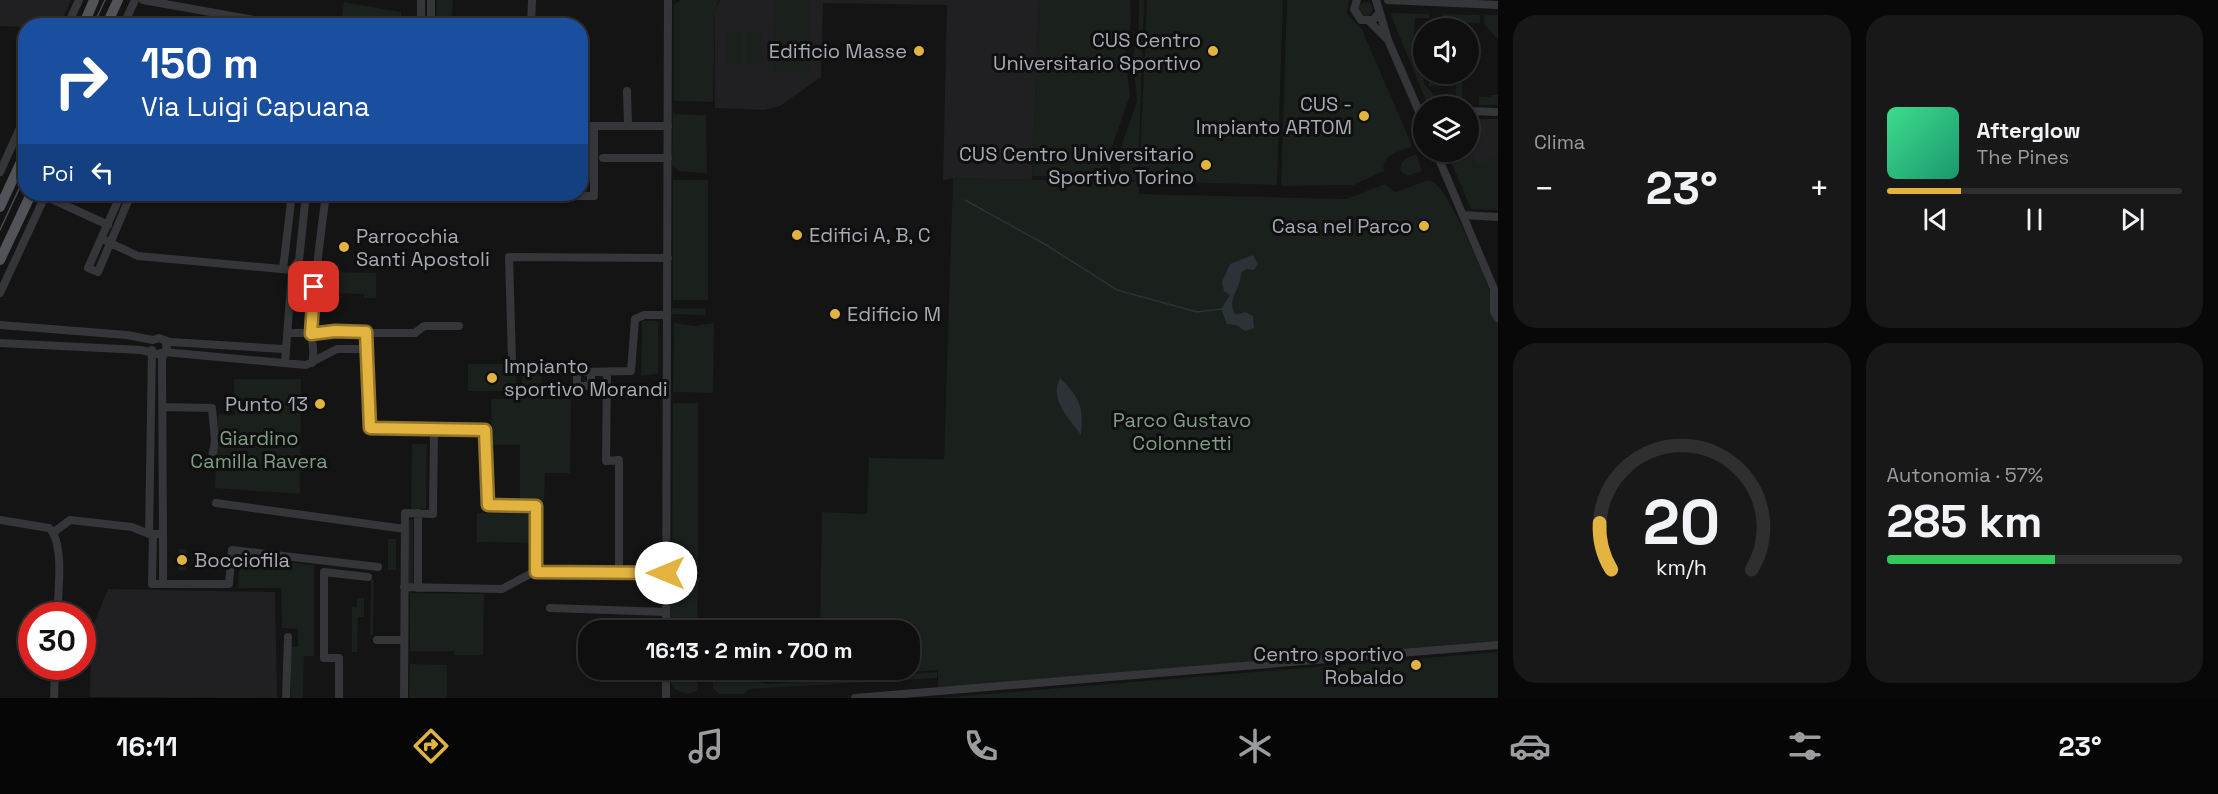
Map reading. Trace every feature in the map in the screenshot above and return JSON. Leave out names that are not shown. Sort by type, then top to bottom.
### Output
[{"type":"main road","points":[[86,18],[94,0]]},
{"type":"main road","points":[[110,18],[118,0]]},
{"type":"main road","points":[[0,207],[18,168]]},
{"type":"main road","points":[[0,260],[28,201]]},
{"type":"street","points":[[71,18],[79,0]]},
{"type":"street","points":[[127,18],[135,0]]},
{"type":"street","points":[[142,0],[243,18]]},
{"type":"street","points":[[421,0],[421,18]]},
{"type":"street","points":[[431,0],[431,18]]},
{"type":"street","points":[[531,18],[532,0]]},
{"type":"street","points":[[666,620],[670,9],[668,0]]},
{"type":"street","points":[[670,9],[673,0]]},
{"type":"street","points":[[1357,0],[1355,14],[1361,20],[1369,21],[1388,40]]},
{"type":"street","points":[[1376,0],[1388,40],[1414,96]]},
{"type":"street","points":[[1388,0],[1498,5]]},
{"type":"street","points":[[1369,21],[1379,11],[1397,2]]},
{"type":"street","points":[[627,91],[628,126]]},
{"type":"street","points":[[1479,111],[1498,111]]},
{"type":"street","points":[[588,126],[668,126]]},
{"type":"street","points":[[588,196],[594,196],[594,126]]},
{"type":"street","points":[[0,172],[18,133]]},
{"type":"street","points":[[603,158],[668,158]]},
{"type":"street","points":[[1440,162],[1496,291],[1497,305],[1494,312],[1498,318]]},
{"type":"street","points":[[0,293],[42,201]]},
{"type":"street","points":[[58,201],[105,223]]},
{"type":"street","points":[[117,201],[105,223],[102,239],[88,268],[98,273],[128,201]]},
{"type":"street","points":[[283,269],[291,201]]},
{"type":"street","points":[[285,363],[284,349],[292,270],[299,260],[305,201]]},
{"type":"street","points":[[312,363],[314,348],[311,334],[324,201]]},
{"type":"street","points":[[1463,215],[1498,217]]},
{"type":"street","points":[[102,239],[138,256],[292,270]]},
{"type":"street","points":[[512,360],[509,257],[668,258]]},
{"type":"street","points":[[591,372],[632,369],[633,327],[637,317],[667,315]]},
{"type":"street","points":[[0,325],[127,335],[153,340],[159,338],[165,341],[284,349]]},
{"type":"street","points":[[287,333],[311,334],[335,331],[415,333],[424,326],[459,326]]},
{"type":"street","points":[[21,344],[22,327]]},
{"type":"street","points":[[366,332],[370,428],[485,430],[488,505],[536,506],[536,572]]},
{"type":"street","points":[[153,340],[150,345],[152,351],[152,584],[229,584],[232,550],[378,567]]},
{"type":"street","points":[[163,584],[165,341]]},
{"type":"street","points":[[0,343],[152,351],[157,354],[164,352],[285,363],[312,363],[337,349],[368,349]]},
{"type":"street","points":[[607,372],[606,461],[619,460],[619,573]]},
{"type":"street","points":[[163,407],[212,408],[215,440],[211,465]]},
{"type":"street","points":[[404,698],[405,513],[433,514],[434,430]]},
{"type":"street","points":[[216,503],[405,529]]},
{"type":"street","points":[[418,513],[418,588]]},
{"type":"street","points":[[0,520],[49,528],[54,532],[59,559],[57,602]]},
{"type":"street","points":[[54,532],[70,520],[132,527],[151,534],[163,534]]},
{"type":"street","points":[[339,698],[339,658],[324,658],[324,572],[368,576]]},
{"type":"street","points":[[404,587],[502,589],[536,572],[666,573]]},
{"type":"street","points":[[550,608],[666,612]]},
{"type":"street","points":[[286,698],[288,638]]},
{"type":"street","points":[[376,640],[404,640]]},
{"type":"street","points":[[855,698],[1498,645]]},
{"type":"street","points":[[54,698],[55,680]]},
{"type":"street","points":[[667,680],[671,698]]},
{"type":"street","points":[[666,698],[668,685]]},
{"type":"shaded area","points":[[0,0],[71,0],[63,18],[18,18],[18,27],[0,26]]},
{"type":"shaded area","points":[[720,0],[1039,0],[1032,180],[953,178],[943,180],[947,5],[823,3],[821,77],[780,106],[764,110],[715,108],[715,11]]},
{"type":"shaded area","points":[[1479,119],[1498,119],[1498,210],[1471,209],[1451,162],[1479,162]]},
{"type":"shaded area","points":[[1253,255],[1258,264],[1254,270],[1246,269],[1241,273],[1232,304],[1236,315],[1245,312],[1253,316],[1254,328],[1245,331],[1236,325],[1227,324],[1221,309],[1230,295],[1224,291],[1222,282],[1230,264]]},
{"type":"shaded area","points":[[1060,378],[1072,391],[1079,404],[1082,417],[1081,435],[1059,401],[1057,386]]},
{"type":"shaded area","points":[[108,589],[275,592],[277,698],[90,697],[90,680],[96,680],[96,619]]},
{"type":"green space","points":[[437,0],[453,0],[452,18],[436,18]]},
{"type":"green space","points":[[680,0],[719,0],[715,11],[713,102],[674,101],[674,5]]},
{"type":"green space","points":[[774,0],[809,0],[809,72],[773,72]]},
{"type":"green space","points":[[1039,0],[1130,0],[1131,20],[1125,56],[1130,95],[1110,152],[1111,177],[1032,176]]},
{"type":"green space","points":[[1139,0],[1144,0],[1138,181],[1119,179],[1121,147],[1137,101],[1133,57],[1139,27]]},
{"type":"green space","name":"CUS Centro Universitario Sportivo","points":[[1147,0],[1283,0],[1277,185],[1139,181]]},
{"type":"green space","points":[[1287,0],[1349,0],[1347,14],[1362,30],[1411,143],[1411,147],[1396,153],[1385,161],[1384,171],[1353,185],[1281,186]]},
{"type":"green space","points":[[344,2],[401,12],[401,16],[342,16]]},
{"type":"green space","points":[[1363,2],[1369,2],[1373,9],[1369,16],[1363,16],[1359,12],[1359,6]]},
{"type":"green space","points":[[1390,13],[1429,14],[1429,18],[1413,18],[1413,69]]},
{"type":"green space","points":[[1443,14],[1480,15],[1480,23],[1479,18],[1442,18]]},
{"type":"green space","points":[[1484,15],[1498,15],[1498,40],[1484,23]]},
{"type":"green space","points":[[726,32],[743,32],[743,64],[726,64]]},
{"type":"green space","points":[[746,32],[762,32],[763,64],[746,64]]},
{"type":"green space","points":[[1419,84],[1424,84],[1435,96],[1424,96]]},
{"type":"green space","points":[[1429,84],[1454,84],[1454,86],[1429,86]]},
{"type":"green space","points":[[1456,84],[1462,84],[1462,96],[1456,96]]},
{"type":"green space","points":[[1498,95],[1498,105],[1479,105],[1479,97]]},
{"type":"green space","points":[[673,114],[706,115],[707,173],[678,171],[672,164]]},
{"type":"green space","points":[[1413,155],[1413,162],[1419,162],[1422,171],[1407,176],[1401,172],[1400,168],[1404,160]]},
{"type":"green space","points":[[1498,156],[1498,210],[1471,209],[1451,162],[1476,162],[1478,164]]},
{"type":"green space","name":"Parco Gustavo Colonnetti","points":[[953,178],[1139,182],[1139,194],[1347,199],[1385,184],[1395,192],[1431,181],[1438,186],[1456,214],[1488,286],[1492,298],[1492,314],[1498,321],[1498,641],[938,688],[938,670],[920,671],[920,620],[820,620],[822,512],[867,514],[869,458],[944,459]]},
{"type":"green space","points":[[673,180],[708,180],[708,300],[673,300]]},
{"type":"green space","points":[[328,272],[376,273],[376,298],[364,298],[364,294],[328,293]]},
{"type":"green space","points":[[672,308],[705,309],[705,315],[671,314]]},
{"type":"green space","points":[[642,321],[658,321],[658,374],[641,376]]},
{"type":"green space","points":[[674,323],[695,326],[714,323],[713,393],[673,392]]},
{"type":"green space","points":[[541,361],[542,399],[571,399],[570,473],[545,473],[544,501],[520,500],[520,445],[492,445],[491,399],[522,399],[522,362]]},
{"type":"green space","name":"Impianto sportivo Morandi","points":[[468,364],[516,364],[516,391],[468,391]]},
{"type":"green space","name":"Giardino Camilla Ravera","points":[[234,379],[301,379],[300,494],[215,488],[218,414],[235,415]]},
{"type":"green space","points":[[673,403],[698,403],[698,567],[672,567]]},
{"type":"green space","points":[[412,444],[427,444],[426,509],[411,510]]},
{"type":"green space","points":[[477,513],[530,514],[531,543],[477,542]]},
{"type":"green space","points":[[411,519],[413,521],[413,583],[409,584],[408,521]]},
{"type":"green space","points":[[388,539],[396,539],[396,570],[388,570]]},
{"type":"green space","name":"Bocciofila","points":[[179,549],[186,549],[186,570],[178,570]]},
{"type":"green space","points":[[240,557],[314,565],[314,656],[304,656],[303,698],[291,698],[291,647],[298,647],[298,629],[282,628],[281,588],[238,588]]},
{"type":"green space","points":[[670,577],[701,577],[698,586],[697,620],[670,620]]},
{"type":"green space","points":[[371,580],[374,580],[373,635],[370,635]]},
{"type":"green space","points":[[410,593],[484,594],[483,655],[454,655],[454,651],[410,651]]},
{"type":"green space","points":[[357,598],[364,598],[364,617],[358,617],[357,652],[352,652],[352,607],[357,607]]},
{"type":"green space","name":"Centro sportivo Robaldo","points":[[1498,652],[1498,698],[939,698]]},
{"type":"green space","points":[[410,664],[447,665],[447,698],[409,698]]},
{"type":"green space","points":[[937,672],[937,678],[920,679],[920,673]]},
{"type":"green space","points":[[698,680],[697,690],[689,694],[676,690],[670,681]]},
{"type":"green space","points":[[713,680],[748,680],[768,684],[824,680],[903,680],[749,689],[743,694],[719,694],[713,688]]},
{"type":"waterway","points":[[965,200],[1048,246],[1117,290],[1197,312],[1221,309]]},
{"type":"tram line","points":[[97,18],[105,0]]},
{"type":"tram line","points":[[0,230],[18,191]]},
{"type":"place","name":"Edificio Masse","points":[[919,51]]},
{"type":"place","name":"CUS Centro Universitario Sportivo","points":[[1213,51]]},
{"type":"place","name":"CUS - Impianto ARTOM","points":[[1364,116]]},
{"type":"place","name":"CUS Centro Universitario Sportivo Torino","points":[[1206,165]]},
{"type":"place","name":"Casa nel Parco","points":[[1424,226]]},
{"type":"place","name":"Edifici A, B, C","points":[[797,235]]},
{"type":"place","name":"Parrocchia Santi Apostoli","points":[[344,247]]},
{"type":"place","name":"Edificio M","points":[[835,314]]},
{"type":"place","name":"Impianto sportivo Morandi","points":[[492,378]]},
{"type":"place","name":"Punto 13","points":[[320,404]]},
{"type":"place","name":"Bocciofila","points":[[182,560]]},
{"type":"place","name":"Centro sportivo Robaldo","points":[[1416,665]]},
{"type":"route","points":[[314,287],[311,334],[335,331],[366,332],[370,428],[485,430],[488,505],[536,506],[536,572],[666,573]]}]
